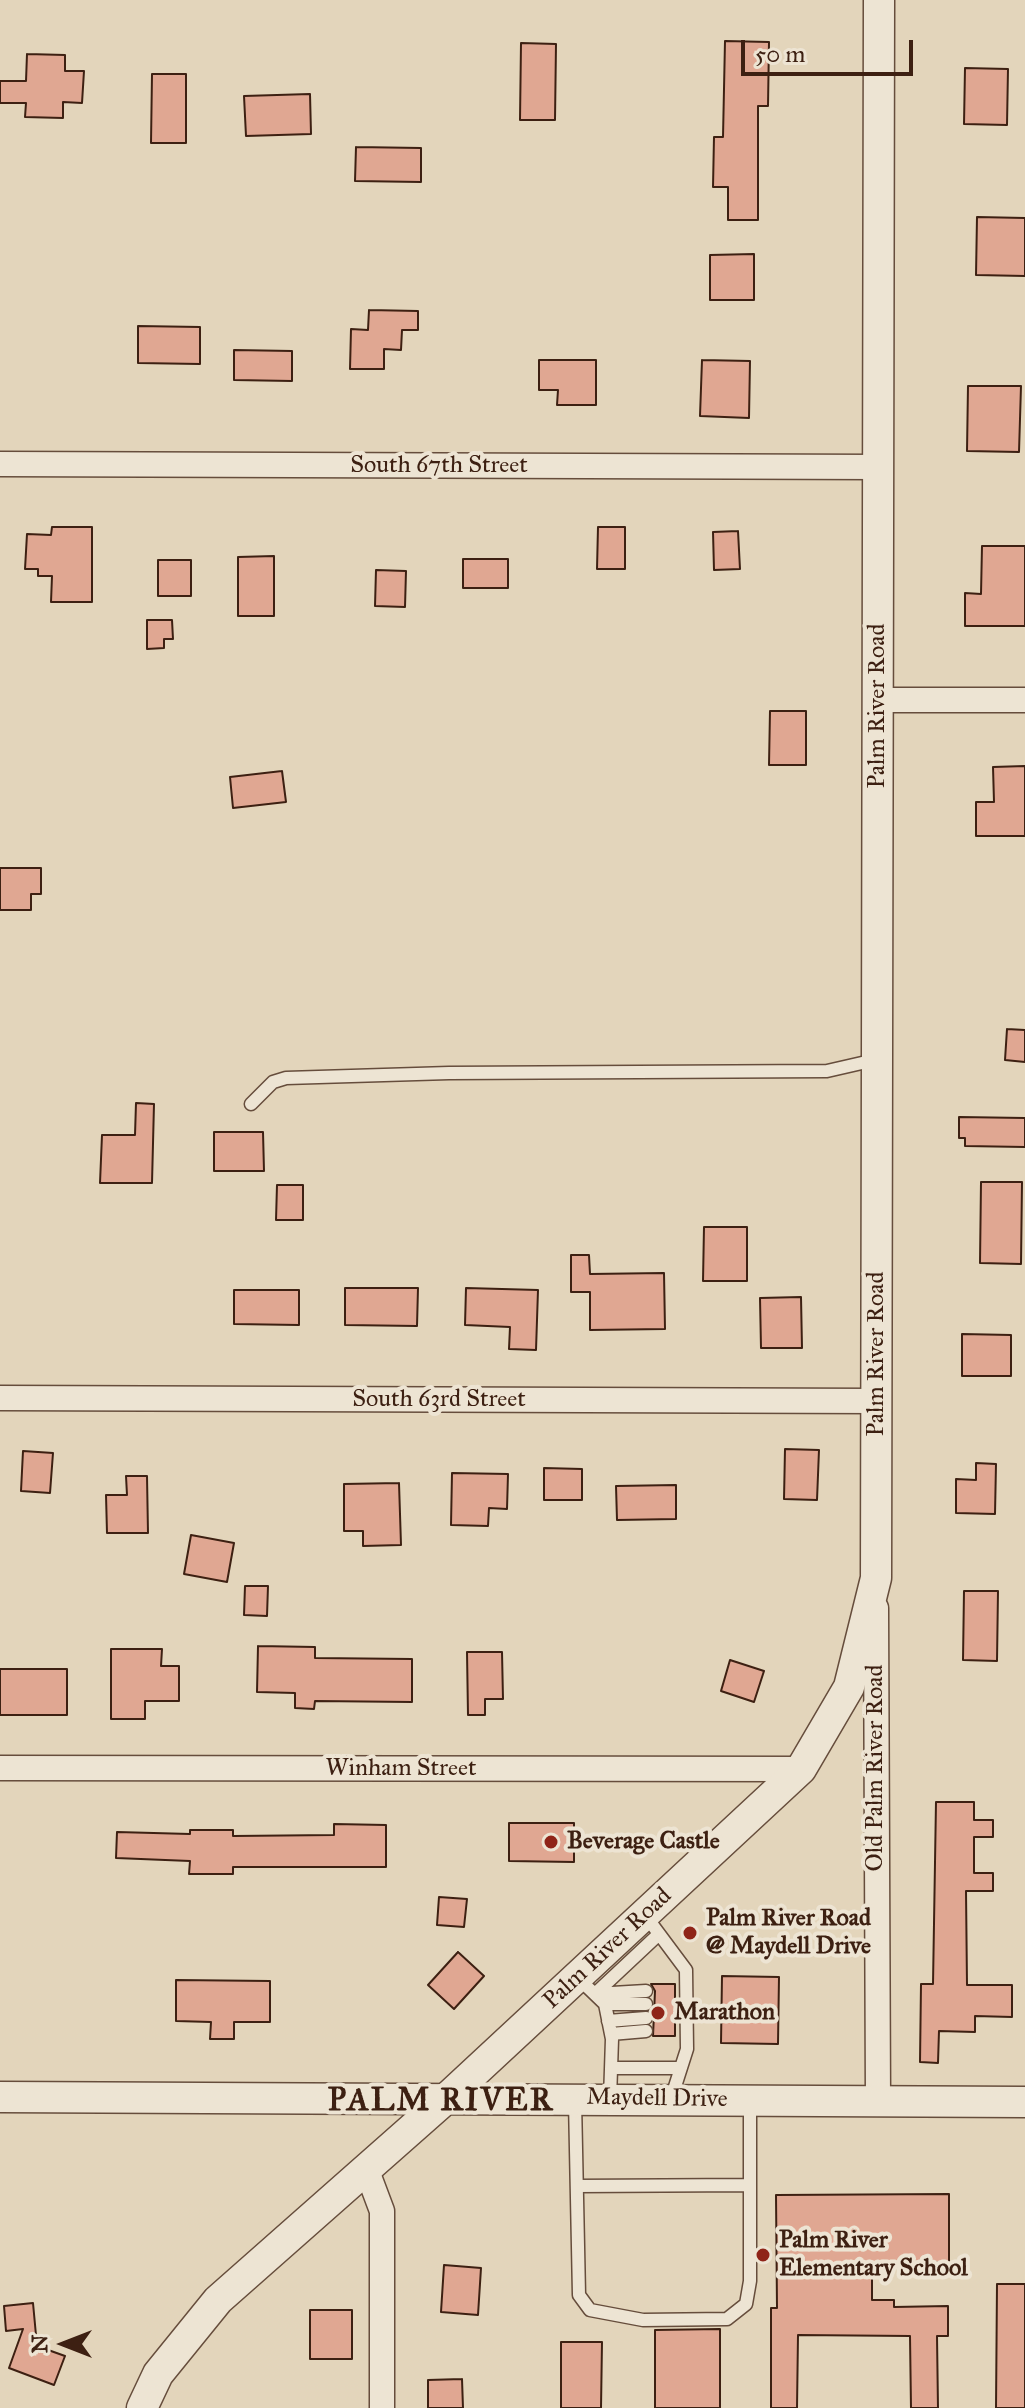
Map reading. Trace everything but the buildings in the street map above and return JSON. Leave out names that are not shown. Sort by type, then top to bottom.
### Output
[{"type":"street","name":"Palm River Road","points":[[142,2408],[158,2374],[218,2300],[449,2096],[586,1986],[652,1924],[801,1769],[849,1687],[876,1578],[879,0]]},
{"type":"street","name":"South 67th Street","points":[[0,464],[879,467]]},
{"type":"street","points":[[878,700],[1025,700]]},
{"type":"street","name":"South 63rd Street","points":[[0,1398],[877,1401]]},
{"type":"street","name":"Old Palm River Road","points":[[876,1578],[878,2102]]},
{"type":"street","name":"Winham Street","points":[[0,1768],[801,1769]]},
{"type":"street","name":"Maydell Drive","points":[[0,2097],[449,2096],[1025,2102]]},
{"type":"street","points":[[367,2171],[382,2211],[382,2408]]},
{"type":"lane","points":[[251,1104],[273,1082],[286,1078],[449,1073],[827,1071],[878,1059]]},
{"type":"lane","points":[[652,1924],[686,1970],[681,1997],[681,2025],[687,2049],[671,2099]]},
{"type":"lane","points":[[586,1986],[646,1998],[605,2004]]},
{"type":"lane","points":[[586,1986],[605,2004],[610,2027],[610,2099]]},
{"type":"lane","points":[[610,2027],[646,2025]]},
{"type":"lane","points":[[611,2068],[681,2068]]},
{"type":"lane","points":[[575,2098],[579,2295],[590,2310],[643,2320],[727,2319],[746,2304],[750,2281],[750,2100]]},
{"type":"lane","points":[[577,2186],[750,2185]]},
{"type":"place","name":"Beverage Castle","points":[[551,1842]]},
{"type":"place","name":"Palm River Road @ Maydell Drive","points":[[690,1933]]},
{"type":"place","name":"Marathon","points":[[658,2013]]},
{"type":"place","name":"Palm River Elementary School","points":[[763,2255]]},
{"type":"district","name":"PALM RIVER","points":[[441,2102]]}]
